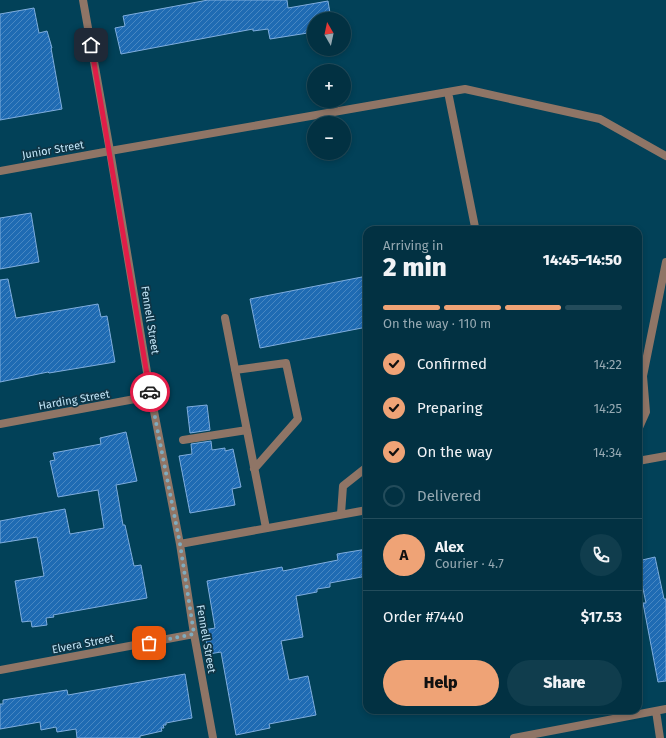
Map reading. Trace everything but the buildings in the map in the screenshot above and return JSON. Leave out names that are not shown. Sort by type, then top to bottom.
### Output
[{"type":"street","name":"Fennell Street","points":[[83,0],[151,396],[180,544],[194,634],[213,738]]},
{"type":"street","name":"Junior Street","points":[[0,171],[465,89],[600,119],[666,156]]},
{"type":"street","points":[[448,92],[475,226]]},
{"type":"street","points":[[642,421],[646,412],[643,376],[666,262]]},
{"type":"street","points":[[225,318],[266,528]]},
{"type":"street","points":[[235,370],[286,363],[298,419],[254,469]]},
{"type":"street","name":"Harding Street","points":[[0,424],[151,396]]},
{"type":"street","points":[[183,440],[246,430]]},
{"type":"street","points":[[642,460],[666,456]]},
{"type":"street","points":[[342,514],[343,486],[363,470]]},
{"type":"street","points":[[180,544],[363,511]]},
{"type":"street","name":"Elvera Street","points":[[0,670],[194,634]]},
{"type":"street","points":[[642,714],[666,709]]},
{"type":"street","points":[[656,711],[660,738]]},
{"type":"street","points":[[514,738],[640,714]]},
{"type":"way so far","points":[[149,643],[194,634],[180,544],[150,392]]},
{"type":"route","points":[[91,45],[150,392]]}]
